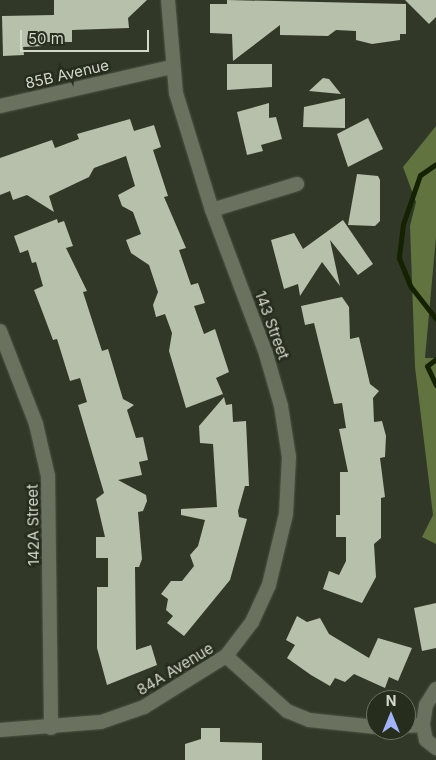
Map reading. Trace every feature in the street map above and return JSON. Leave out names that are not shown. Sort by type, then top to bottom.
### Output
[{"type":"street","name":"143 Street","points":[[168,0],[171,67],[182,117],[212,210],[266,354],[281,406],[289,457],[286,514],[269,584],[252,622],[226,656]]},
{"type":"street","name":"85B Avenue","points":[[0,106],[171,67]]},
{"type":"street","points":[[212,210],[297,184]]},
{"type":"street","name":"142A Street","points":[[0,331],[36,424],[48,476],[51,728]]},
{"type":"street","name":"84A Avenue","points":[[0,730],[51,728],[101,722],[144,707],[226,656],[288,711],[309,720],[366,726]]},
{"type":"street","points":[[436,689],[426,705],[423,726],[426,740],[436,748]]},
{"type":"street","points":[[416,726],[423,726]]},
{"type":"green space","points":[[436,126],[436,237],[425,358],[436,358],[436,544],[422,537],[433,515],[415,367],[410,226],[416,202],[403,167]]},
{"type":"building","points":[[54,0],[147,0],[128,18],[129,28],[72,30],[72,42],[43,42],[43,46],[23,47],[24,55],[3,56],[2,16],[54,15]]},
{"type":"building","points":[[227,0],[406,4],[406,34],[400,34],[400,40],[372,44],[356,40],[356,31],[336,30],[328,36],[280,35],[280,25],[233,61],[232,34],[210,33],[210,4],[227,4]]},
{"type":"building","points":[[405,0],[436,0],[436,17],[429,24]]},
{"type":"building","points":[[227,64],[272,64],[272,87],[227,90]]},
{"type":"building","points":[[323,78],[329,79],[341,94],[309,91]]},
{"type":"building","points":[[345,98],[345,128],[303,127],[304,107]]},
{"type":"building","points":[[269,103],[269,118],[276,117],[282,139],[261,145],[263,151],[247,155],[237,112]]},
{"type":"building","points":[[368,118],[383,149],[348,167],[337,134]]},
{"type":"building","points":[[130,119],[134,131],[154,125],[161,147],[153,150],[168,196],[164,197],[186,248],[179,250],[191,285],[198,283],[205,303],[194,306],[204,334],[215,329],[229,372],[216,378],[223,394],[186,408],[169,351],[172,333],[165,314],[156,317],[153,305],[158,292],[149,265],[131,253],[126,240],[141,234],[133,212],[122,206],[118,195],[135,186],[126,156],[94,168],[89,177],[49,196],[54,212],[27,195],[13,200],[10,191],[0,195],[0,158],[52,140],[55,148],[79,139],[77,134]]},
{"type":"building","points":[[357,174],[378,176],[380,180],[380,221],[375,226],[348,225]]},
{"type":"building","points":[[57,219],[58,223],[64,221],[73,246],[66,248],[87,291],[83,292],[102,351],[108,349],[123,399],[134,405],[127,410],[136,438],[143,437],[148,460],[139,462],[142,475],[118,480],[146,495],[147,501],[143,511],[138,512],[142,559],[139,567],[135,567],[136,650],[151,645],[157,665],[107,685],[97,648],[97,587],[108,587],[108,558],[96,558],[96,537],[105,537],[96,499],[104,493],[78,405],[87,402],[80,378],[70,381],[57,339],[53,340],[34,290],[43,286],[36,262],[32,263],[28,250],[20,253],[14,236]]},
{"type":"building","points":[[343,220],[373,264],[358,275],[330,240],[340,286],[322,262],[300,296],[298,284],[284,289],[271,240],[294,233],[303,249]]},
{"type":"building","points":[[342,297],[349,307],[350,339],[359,337],[370,384],[379,391],[373,398],[374,422],[382,421],[386,436],[385,457],[380,458],[385,497],[381,498],[381,538],[374,544],[376,577],[362,603],[323,589],[329,571],[339,575],[346,561],[346,537],[336,537],[336,515],[340,515],[340,472],[348,472],[339,429],[346,428],[342,403],[334,404],[314,323],[305,325],[301,306]]},
{"type":"building","points":[[224,397],[226,405],[232,404],[233,422],[246,421],[249,486],[245,486],[238,511],[239,517],[247,519],[230,580],[184,636],[167,623],[173,616],[166,610],[168,599],[161,594],[171,581],[182,581],[194,566],[190,555],[198,546],[205,520],[181,515],[181,509],[217,507],[213,444],[200,443],[199,426]]},
{"type":"building","points":[[436,603],[436,648],[422,651],[414,608]]},
{"type":"building","points":[[297,616],[307,622],[320,618],[329,634],[369,658],[378,638],[412,648],[398,681],[389,677],[385,688],[354,674],[345,682],[335,678],[330,686],[311,675],[287,658],[295,645],[286,640]]},
{"type":"building","points":[[201,728],[220,728],[220,742],[262,743],[262,760],[185,760],[185,744],[201,739]]},
{"type":"waterway","points":[[436,164],[420,175],[403,224],[399,258],[411,287],[436,319]]},
{"type":"waterway","points":[[436,359],[427,366],[436,385]]}]
